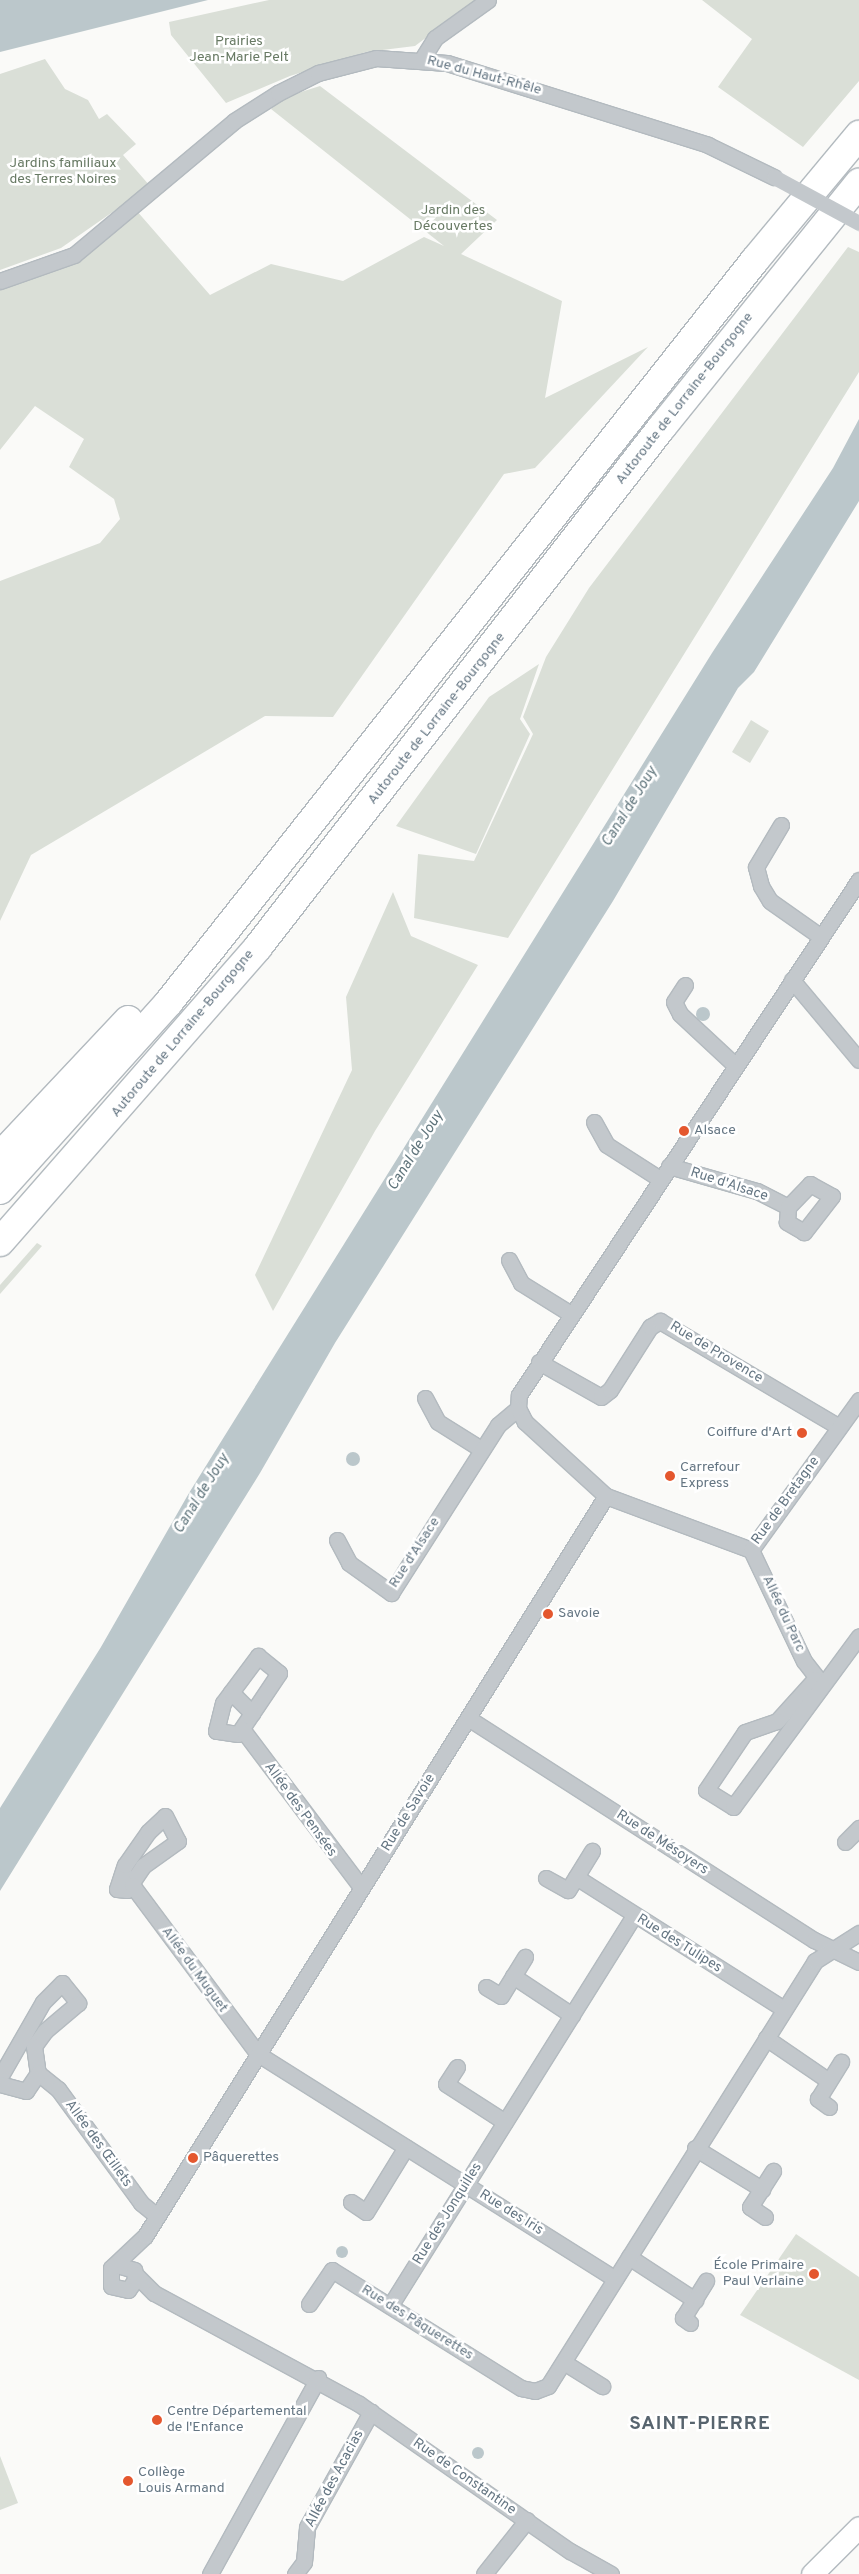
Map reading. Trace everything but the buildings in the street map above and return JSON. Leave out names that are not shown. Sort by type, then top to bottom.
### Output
[{"type":"highway","points":[[0,1190],[169,1002],[755,260],[859,135]]},
{"type":"highway","name":"Autoroute de Lorraine-Bourgogne","points":[[0,1242],[258,947],[662,427],[859,183]]},
{"type":"highway","points":[[0,1156],[299,838]]},
{"type":"main road","points":[[812,2574],[859,2527]]},
{"type":"street","points":[[422,59],[435,38],[488,0]]},
{"type":"street","name":"Rue du Haut-Rhêle","points":[[0,281],[74,255],[234,121],[298,81],[376,58],[422,59],[620,115],[708,145],[774,177],[859,223]]},
{"type":"street","points":[[781,825],[756,867],[761,886],[770,901],[821,937]]},
{"type":"street","name":"Rue d'Alsace","points":[[337,1540],[349,1563],[391,1593],[481,1449],[504,1417],[518,1408],[521,1389],[859,881]]},
{"type":"street","points":[[792,980],[859,1060]]},
{"type":"street","points":[[685,985],[674,1002],[680,1014],[736,1066]]},
{"type":"street","points":[[594,1122],[607,1145],[660,1179]]},
{"type":"street","name":"Rue d'Alsace","points":[[669,1166],[757,1191],[788,1207]]},
{"type":"street","points":[[509,1260],[521,1284],[571,1314]]},
{"type":"street","name":"Rue de Provence","points":[[539,1362],[601,1397],[610,1390],[650,1327],[660,1321],[839,1427]]},
{"type":"street","points":[[425,1398],[438,1422],[481,1449]]},
{"type":"street","name":"Rue de Bretagne","points":[[606,1496],[751,1550],[859,1400]]},
{"type":"street","points":[[518,1408],[525,1422],[606,1496]]},
{"type":"street","name":"Rue de Savoie","points":[[128,2290],[145,2236],[157,2216],[606,1496]]},
{"type":"street","name":"Allée du Parc","points":[[751,1550],[819,1681]]},
{"type":"street","points":[[819,1681],[792,1726],[733,1807],[706,1790],[745,1732],[776,1721],[819,1681],[859,1636]]},
{"type":"street","points":[[258,1656],[279,1673],[238,1734],[216,1731],[231,1692],[258,1656]]},
{"type":"street","points":[[231,1692],[252,1713]]},
{"type":"street","name":"Rue de Mésoyers","points":[[468,1718],[831,1948],[859,1962]]},
{"type":"street","points":[[776,1721],[792,1726]]},
{"type":"street","name":"Allée des Pensées","points":[[242,1729],[362,1888]]},
{"type":"street","points":[[165,1816],[178,1841],[143,1866],[132,1885],[117,1889],[125,1865],[148,1832],[165,1816]]},
{"type":"street","points":[[846,1842],[859,1828]]},
{"type":"street","points":[[546,1878],[568,1890],[592,1851]]},
{"type":"street","name":"Rue des Tulipes","points":[[576,1877],[634,1916],[784,2008]]},
{"type":"street","name":"Allée du Muguet","points":[[132,1885],[258,2054]]},
{"type":"street","name":"Rue des Jonquilles","points":[[390,2306],[634,1916]]},
{"type":"street","points":[[602,2386],[565,2363],[695,2148],[820,1955],[859,1933]]},
{"type":"street","points":[[486,1987],[501,1996],[525,1956]]},
{"type":"street","points":[[513,1976],[572,2015]]},
{"type":"street","points":[[0,2077],[23,2032],[43,2002],[62,1983],[78,2003],[45,2031],[34,2046]]},
{"type":"street","points":[[0,2084],[26,2091],[38,2073],[34,2046],[23,2032]]},
{"type":"street","points":[[766,2038],[829,2082]]},
{"type":"street","name":"Rue des Iris","points":[[258,2054],[615,2279]]},
{"type":"street","points":[[829,2107],[818,2099],[841,2062]]},
{"type":"street","points":[[457,2067],[446,2084],[505,2122]]},
{"type":"street","name":"Allée des Œillets","points":[[38,2073],[58,2089],[141,2203],[157,2216]]},
{"type":"street","points":[[351,2202],[366,2212],[406,2147]]},
{"type":"street","points":[[695,2148],[762,2188]]},
{"type":"street","points":[[766,2217],[750,2207],[773,2171]]},
{"type":"street","name":"Rue de Savoie","points":[[116,2265],[145,2236]]},
{"type":"street","points":[[629,2257],[695,2300]]},
{"type":"street","points":[[128,2290],[111,2286],[109,2274],[116,2265],[134,2272]]},
{"type":"street","name":"Rue des Pâquerettes","points":[[309,2304],[332,2270],[521,2388],[540,2390],[554,2381],[565,2363]]},
{"type":"street","name":"Rue de Constantine","points":[[134,2272],[154,2293],[318,2378],[371,2412],[527,2520],[611,2574]]},
{"type":"street","points":[[690,2323],[684,2318],[706,2281]]},
{"type":"street","name":"Rue de Constantine","points":[[128,2290],[154,2293]]},
{"type":"street","points":[[210,2574],[318,2378]]},
{"type":"street","name":"Allée des Acacias","points":[[295,2574],[304,2562],[307,2528],[371,2412]]},
{"type":"street","points":[[484,2574],[527,2520]]},
{"type":"green space","name":"Prairies Jean-Marie Pelt","points":[[269,0],[476,0],[415,46],[366,52],[290,76],[226,103],[171,35],[169,22]]},
{"type":"green space","points":[[702,0],[859,0],[859,81],[803,147],[718,87],[752,39]]},
{"type":"green space","name":"Jardins familiaux des Terres Noires","points":[[45,59],[65,89],[88,100],[99,119],[107,114],[136,144],[123,155],[150,186],[61,248],[0,270],[0,74]]},
{"type":"green space","name":"Jardin des Découvertes","points":[[320,86],[497,220],[461,254],[562,301],[545,398],[648,347],[535,468],[504,474],[333,717],[265,716],[31,855],[0,921],[0,581],[100,543],[120,519],[114,499],[69,467],[84,439],[35,406],[0,450],[0,282],[58,262],[136,210],[210,295],[271,264],[343,281],[424,237],[444,246],[271,109],[285,97]]},
{"type":"green space","points":[[848,247],[859,252],[859,372],[508,938],[414,918],[418,854],[474,861],[533,734],[523,717],[546,657],[589,588]]},
{"type":"green space","points":[[539,664],[520,719],[530,734],[476,854],[396,826],[489,697]]},
{"type":"green space","points":[[751,720],[769,731],[750,763],[732,752]]},
{"type":"green space","points":[[393,892],[411,936],[478,965],[375,1131],[273,1311],[255,1275],[352,1070],[346,997]]},
{"type":"green space","points":[[37,1243],[42,1246],[0,1294],[0,1285]]},
{"type":"green space","name":"École Primaire Paul Verlaine","points":[[796,2234],[859,2277],[859,2380],[740,2315]]},
{"type":"green space","points":[[0,2456],[18,2503],[0,2510]]},
{"type":"water","points":[[0,0],[208,0],[0,52]]},
{"type":"water","name":"Canal de Jouy","points":[[859,419],[859,501],[754,672],[738,688],[613,901],[335,1343],[260,1473],[0,1891],[0,1808],[101,1647],[189,1493],[712,653],[833,468]]},
{"type":"water","points":[[703,1007],[708,1009],[710,1014],[708,1019],[703,1021],[698,1019],[696,1014],[698,1009]]},
{"type":"water","points":[[350,1452],[356,1452],[360,1459],[356,1466],[350,1466],[346,1462],[346,1456]]},
{"type":"water","points":[[342,2246],[348,2252],[342,2258],[336,2252]]},
{"type":"water","points":[[478,2447],[484,2453],[478,2459],[472,2453]]},
{"type":"place","name":"Alsace","points":[[684,1131]]},
{"type":"place","name":"Coiffure d'Art","points":[[802,1433]]},
{"type":"place","name":"Carrefour Express","points":[[670,1476]]},
{"type":"place","name":"Savoie","points":[[548,1614]]},
{"type":"place","name":"Pâquerettes","points":[[193,2158]]},
{"type":"place","name":"École Primaire Paul Verlaine","points":[[814,2274]]},
{"type":"place","name":"Centre Départemental de l'Enfance","points":[[157,2420]]},
{"type":"place","name":"Collège Louis Armand","points":[[128,2481]]},
{"type":"district","name":"SAINT-PIERRE","points":[[700,2425]]}]
